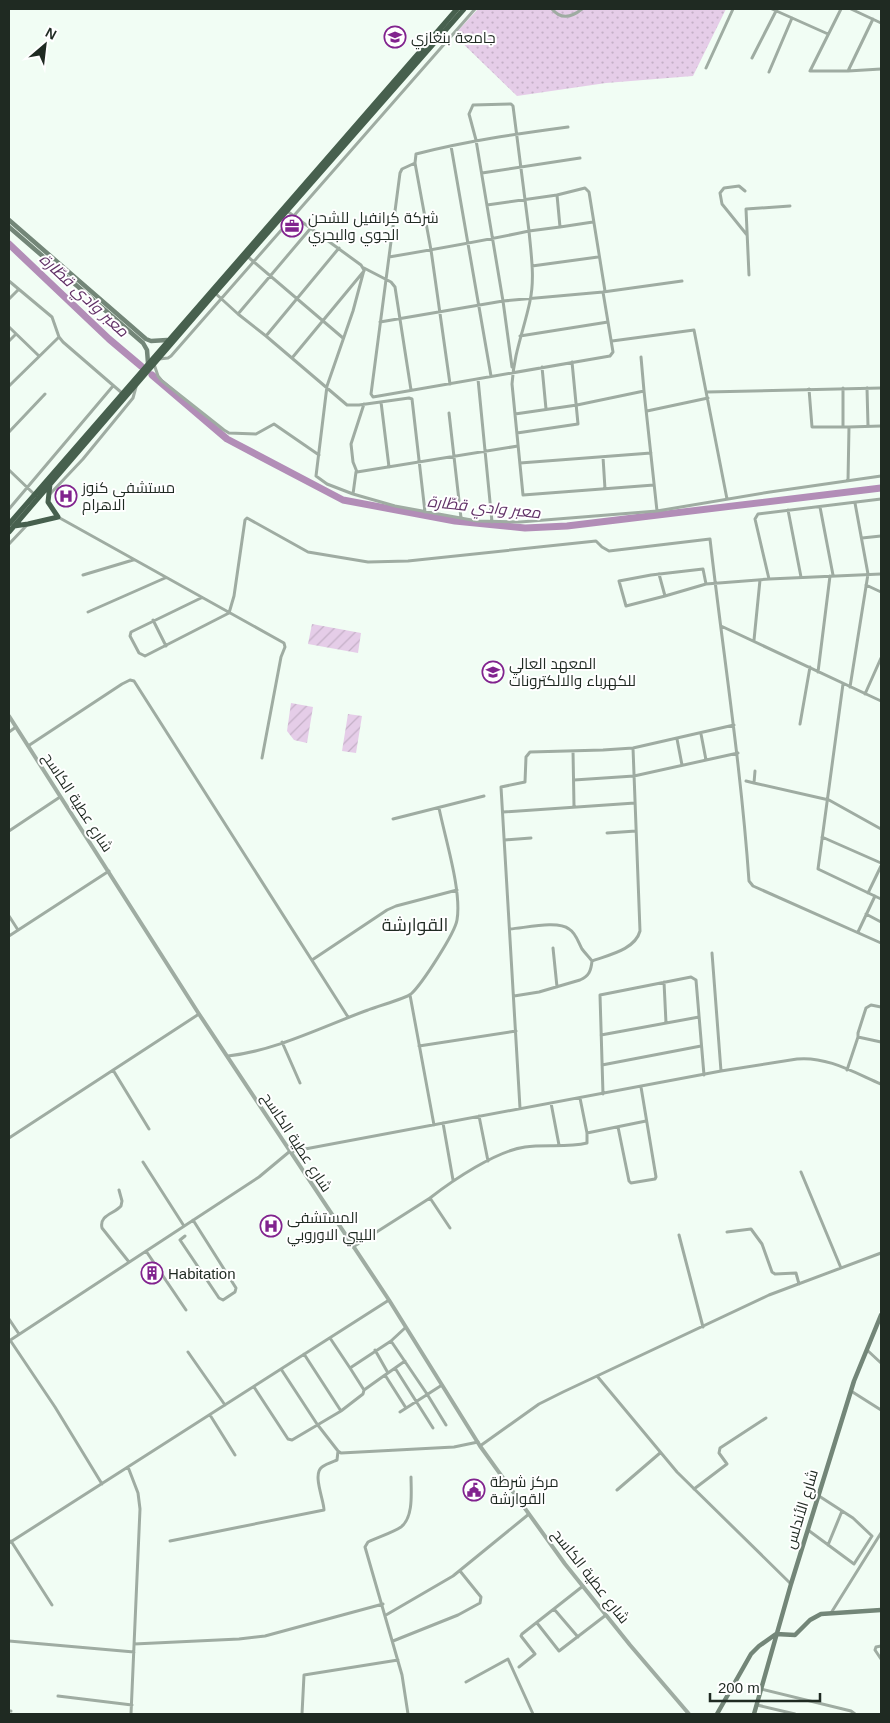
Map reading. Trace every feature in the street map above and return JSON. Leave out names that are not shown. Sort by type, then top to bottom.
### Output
[{"type":"highway","points":[[12,525],[138,382],[167,340],[457,9]]},
{"type":"highway","points":[[9,532],[34,494],[122,393],[173,342],[464,9]]},
{"type":"highway","points":[[12,525],[28,524],[58,517],[51,507],[48,497],[50,484]]},
{"type":"main road","points":[[9,220],[32,244]]},
{"type":"main road","points":[[9,226],[145,341],[151,363]]},
{"type":"main road","points":[[145,341],[167,340]]},
{"type":"main road","name":"شارع الأندلس","points":[[754,1714],[791,1584],[851,1391],[881,1315]]},
{"type":"main road","points":[[717,1714],[751,1654],[776,1634],[795,1635],[815,1617],[831,1613],[881,1610]]},
{"type":"street","points":[[158,358],[168,358],[179,347],[475,9]]},
{"type":"street","points":[[552,9],[557,14],[565,17],[574,15],[582,9]]},
{"type":"street","points":[[706,68],[733,9]]},
{"type":"street","points":[[841,9],[810,71],[881,69]]},
{"type":"street","points":[[852,9],[881,24]]},
{"type":"street","points":[[752,58],[774,10],[828,34]]},
{"type":"street","points":[[769,72],[792,18]]},
{"type":"street","points":[[848,71],[873,19]]},
{"type":"street","points":[[512,372],[530,300],[532,266],[513,106],[511,104],[473,105],[469,114],[476,140],[503,301],[512,372],[523,495],[654,485]]},
{"type":"street","points":[[450,384],[415,163],[416,154],[476,140],[568,127]]},
{"type":"street","points":[[360,128],[366,134]]},
{"type":"street","points":[[451,145],[491,376]]},
{"type":"street","points":[[482,173],[580,158]]},
{"type":"street","points":[[415,163],[402,169],[400,173],[380,322],[373,397],[610,356],[613,352],[587,190],[585,188],[487,205]]},
{"type":"street","points":[[745,191],[739,186],[724,188],[720,193],[722,204],[747,236]]},
{"type":"street","points":[[557,194],[560,228]]},
{"type":"street","points":[[749,275],[746,209],[790,206]]},
{"type":"street","points":[[287,211],[339,248],[364,269],[386,280],[395,287],[411,390]]},
{"type":"street","points":[[389,257],[468,244],[529,231],[593,222]]},
{"type":"street","points":[[238,314],[310,229]]},
{"type":"street","points":[[266,336],[339,248]]},
{"type":"street","points":[[247,256],[343,338]]},
{"type":"street","points":[[532,266],[598,257]]},
{"type":"street","points":[[292,358],[324,322],[364,269]]},
{"type":"street","points":[[364,269],[327,388],[316,476],[327,484],[352,494],[425,512],[492,522],[558,520],[657,510],[881,476]]},
{"type":"street","points":[[9,280],[52,318],[59,337],[122,393]]},
{"type":"street","points":[[380,322],[503,301],[530,300],[682,281]]},
{"type":"street","points":[[9,299],[19,290]]},
{"type":"street","points":[[215,293],[347,405],[412,399],[425,512]]},
{"type":"street","points":[[520,336],[608,322]]},
{"type":"street","points":[[9,326],[40,356]]},
{"type":"street","points":[[612,341],[694,330],[728,499]]},
{"type":"street","points":[[9,341],[16,334]]},
{"type":"street","points":[[9,386],[59,337]]},
{"type":"street","points":[[173,342],[179,347]]},
{"type":"street","points":[[641,357],[657,510]]},
{"type":"street","points":[[517,433],[576,425],[579,421],[572,362]]},
{"type":"street","points":[[151,363],[162,381],[224,430],[236,434],[256,434],[274,424],[319,455]]},
{"type":"street","points":[[542,367],[546,409]]},
{"type":"street","points":[[478,379],[492,522]]},
{"type":"street","points":[[48,497],[102,437],[133,398],[138,382]]},
{"type":"street","points":[[9,509],[114,386]]},
{"type":"street","points":[[843,427],[844,388]]},
{"type":"street","points":[[867,388],[868,426]]},
{"type":"street","points":[[707,392],[881,388]]},
{"type":"street","points":[[809,389],[812,427],[881,426]]},
{"type":"street","points":[[515,414],[577,405],[644,391]]},
{"type":"street","points":[[9,432],[45,394]]},
{"type":"street","points":[[647,411],[708,398]]},
{"type":"street","points":[[381,402],[389,467]]},
{"type":"street","points":[[352,494],[356,471],[351,444],[364,404]]},
{"type":"street","points":[[449,413],[461,518]]},
{"type":"street","points":[[848,481],[849,427]]},
{"type":"street","points":[[95,432],[102,437]]},
{"type":"street","points":[[356,471],[359,473],[518,446]]},
{"type":"street","points":[[520,463],[651,452]]},
{"type":"street","points":[[603,457],[605,489]]},
{"type":"street","points":[[9,470],[34,494]]},
{"type":"street","points":[[770,579],[755,519],[758,514],[881,500]]},
{"type":"street","points":[[850,687],[868,574],[855,502]]},
{"type":"street","points":[[818,672],[831,576],[820,507]]},
{"type":"street","points":[[788,510],[801,577]]},
{"type":"street","points":[[58,517],[285,644],[270,708],[262,758]]},
{"type":"street","points":[[200,598],[132,631],[130,636],[139,653],[143,656],[166,646],[229,613],[234,596],[245,520],[248,518],[308,552],[368,562],[391,563],[596,541],[602,547],[609,550],[710,539],[738,753],[749,881],[753,886],[881,943]]},
{"type":"street","points":[[9,544],[28,524]]},
{"type":"street","points":[[862,538],[881,536]]},
{"type":"street","points":[[83,575],[133,559]]},
{"type":"street","points":[[706,584],[702,569],[619,581],[626,606],[706,584],[801,577],[881,574]]},
{"type":"street","points":[[659,574],[665,596]]},
{"type":"street","points":[[88,612],[166,578]]},
{"type":"street","points":[[754,640],[760,580]]},
{"type":"street","points":[[866,585],[881,592]]},
{"type":"street","points":[[154,620],[166,646]]},
{"type":"street","points":[[721,625],[881,701]]},
{"type":"street","points":[[865,694],[881,658]]},
{"type":"street","points":[[800,724],[810,668]]},
{"type":"street","points":[[28,746],[122,684],[132,680],[348,1017]]},
{"type":"street","points":[[843,684],[818,870],[881,899]]},
{"type":"street","name":"شارع عطية الكاسح","points":[[9,716],[199,1014],[389,1300],[479,1444],[583,1586],[689,1714]]},
{"type":"street","points":[[520,1108],[501,787],[525,782],[527,754],[530,752],[633,748],[734,725]]},
{"type":"street","points":[[9,732],[16,727]]},
{"type":"street","points":[[701,734],[706,760]]},
{"type":"street","points":[[677,738],[682,765]]},
{"type":"street","points":[[592,961],[628,947],[638,935],[633,748]]},
{"type":"street","points":[[573,751],[574,806]]},
{"type":"street","points":[[574,780],[634,776],[738,753]]},
{"type":"street","points":[[754,782],[756,771]]},
{"type":"street","points":[[746,781],[828,800],[881,829]]},
{"type":"street","points":[[393,819],[484,796]]},
{"type":"street","points":[[9,831],[60,797]]},
{"type":"street","points":[[503,812],[635,803]]},
{"type":"street","points":[[228,1056],[246,1054],[282,1042],[410,994],[437,958],[455,928],[458,909],[457,890],[439,808]]},
{"type":"street","points":[[607,833],[636,831]]},
{"type":"street","points":[[822,837],[881,865],[868,893]]},
{"type":"street","points":[[505,840],[531,838]]},
{"type":"street","points":[[9,936],[109,872]]},
{"type":"street","points":[[312,960],[387,910],[457,890]]},
{"type":"street","points":[[858,932],[875,896]]},
{"type":"street","points":[[866,914],[881,922]]},
{"type":"street","points":[[9,916],[18,930]]},
{"type":"street","points":[[510,929],[554,924],[564,926],[570,929],[576,936],[592,961],[590,973],[586,977],[556,987],[514,996]]},
{"type":"street","points":[[553,948],[556,987]]},
{"type":"street","points":[[712,953],[722,1071]]},
{"type":"street","points":[[603,1094],[600,994],[691,977],[695,978],[704,1074]]},
{"type":"street","points":[[664,982],[666,1023]]},
{"type":"street","points":[[410,994],[434,1125]]},
{"type":"street","points":[[847,1070],[866,1008],[872,1005],[881,1007]]},
{"type":"street","points":[[9,1138],[199,1014]]},
{"type":"street","points":[[601,1035],[699,1017]]},
{"type":"street","points":[[419,1046],[516,1031]]},
{"type":"street","points":[[858,1037],[881,1042]]},
{"type":"street","points":[[282,1042],[300,1083]]},
{"type":"street","points":[[602,1065],[702,1046]]},
{"type":"street","points":[[102,1484],[55,1406],[10,1340],[258,1177],[289,1152],[704,1074],[810,1058],[821,1059],[881,1084]]},
{"type":"street","points":[[113,1070],[149,1129]]},
{"type":"street","points":[[618,1127],[629,1182],[652,1180],[656,1177],[641,1087]]},
{"type":"street","points":[[353,1247],[430,1198],[453,1180],[515,1149],[586,1144],[588,1140],[580,1098]]},
{"type":"street","points":[[551,1103],[559,1145]]},
{"type":"street","points":[[479,1116],[488,1161]]},
{"type":"street","points":[[587,1133],[646,1121]]},
{"type":"street","points":[[443,1123],[453,1180]]},
{"type":"street","points":[[143,1162],[184,1226]]},
{"type":"street","points":[[800,1172],[841,1268]]},
{"type":"street","points":[[119,1190],[122,1201],[121,1206],[103,1218],[101,1224],[102,1228],[129,1262]]},
{"type":"street","points":[[430,1198],[450,1228]]},
{"type":"street","points":[[185,1236],[180,1240],[219,1298],[223,1300],[235,1292],[236,1288],[192,1220]]},
{"type":"street","points":[[727,1232],[751,1229],[762,1244],[772,1272],[775,1274],[796,1273],[799,1284]]},
{"type":"street","points":[[679,1235],[703,1327]]},
{"type":"street","points":[[146,1251],[186,1310]]},
{"type":"street","points":[[281,1369],[317,1424],[341,1453],[479,1444],[539,1404],[769,1295],[881,1253]]},
{"type":"street","points":[[52,1605],[10,1542],[389,1300]]},
{"type":"street","points":[[9,1319],[19,1334]]},
{"type":"street","points":[[350,1368],[405,1328]]},
{"type":"street","points":[[330,1338],[364,1390]]},
{"type":"street","points":[[391,1340],[446,1425]]},
{"type":"street","points":[[375,1350],[386,1374],[406,1408]]},
{"type":"street","points":[[867,1350],[881,1363]]},
{"type":"street","points":[[188,1352],[225,1406]]},
{"type":"street","points":[[304,1354],[341,1411]]},
{"type":"street","points":[[254,1386],[288,1439],[292,1440],[341,1411],[363,1394],[364,1390],[405,1362]]},
{"type":"street","points":[[395,1368],[433,1428]]},
{"type":"street","points":[[598,1376],[660,1453],[694,1490],[791,1584]]},
{"type":"street","points":[[400,1412],[442,1385]]},
{"type":"street","points":[[851,1391],[881,1410]]},
{"type":"street","points":[[210,1415],[235,1455]]},
{"type":"street","points":[[694,1490],[727,1464],[719,1453],[720,1448],[766,1418]]},
{"type":"street","points":[[170,1541],[323,1511],[318,1476],[319,1470],[337,1460],[338,1451]]},
{"type":"street","points":[[617,1490],[660,1453]]},
{"type":"street","points":[[128,1467],[138,1493],[140,1509],[131,1714]]},
{"type":"street","points":[[408,1714],[402,1675],[365,1547],[368,1542],[401,1527],[408,1518],[411,1477]]},
{"type":"street","points":[[808,1530],[854,1564],[872,1536],[853,1518],[818,1496]]},
{"type":"street","points":[[828,1545],[842,1511]]},
{"type":"street","points":[[386,1615],[460,1571],[529,1514]]},
{"type":"street","points":[[831,1613],[881,1533]]},
{"type":"street","points":[[392,1641],[458,1615],[480,1603],[481,1597],[460,1571]]},
{"type":"street","points":[[519,1668],[535,1654],[521,1636],[583,1586]]},
{"type":"street","points":[[134,1644],[265,1636],[383,1604]]},
{"type":"street","points":[[554,1609],[578,1637]]},
{"type":"street","points":[[537,1622],[557,1650],[560,1650],[606,1615]]},
{"type":"street","points":[[9,1641],[134,1652]]},
{"type":"street","points":[[881,1646],[876,1647],[875,1650],[881,1659]]},
{"type":"street","points":[[466,1682],[508,1659],[533,1714]]},
{"type":"street","points":[[302,1714],[304,1675],[398,1660]]},
{"type":"street","points":[[761,1689],[851,1711],[855,1714]]},
{"type":"street","points":[[58,1696],[132,1705]]},
{"type":"street","points":[[756,1705],[795,1714]]},
{"type":"shaded area","points":[[478,9],[726,9],[693,76],[606,83],[517,96],[454,35]]},
{"type":"shaded area","points":[[312,624],[361,633],[358,653],[308,644]]},
{"type":"shaded area","points":[[291,703],[313,707],[307,743],[294,740],[287,731]]},
{"type":"shaded area","points":[[348,714],[362,716],[356,753],[342,751]]},
{"type":"waterway","name":"معبر وادي قطّارة","points":[[9,244],[109,339],[141,366]]},
{"type":"waterway","name":"معبر وادي قطّارة","points":[[152,375],[227,439],[343,500],[455,521],[525,528],[567,526],[881,488]]},
{"type":"place","name":"جامعة بنغازي","points":[[395,37]]},
{"type":"place","name":"شركة كرانفيل للشحن الجوي والبحري","points":[[292,226]]},
{"type":"place","name":"مستشفى كنوز الاهرام","points":[[66,496]]},
{"type":"place","name":"المعهد العالي للكهرباء والالكترونات","points":[[493,672]]},
{"type":"place","name":"المستشفی الليبي الاوروبي","points":[[271,1226]]},
{"type":"place","name":"Habitation","points":[[152,1273]]},
{"type":"place","name":"مركز شرطة القوارشة","points":[[474,1490]]},
{"type":"district","name":"القوارشة","points":[[415,925]]}]
